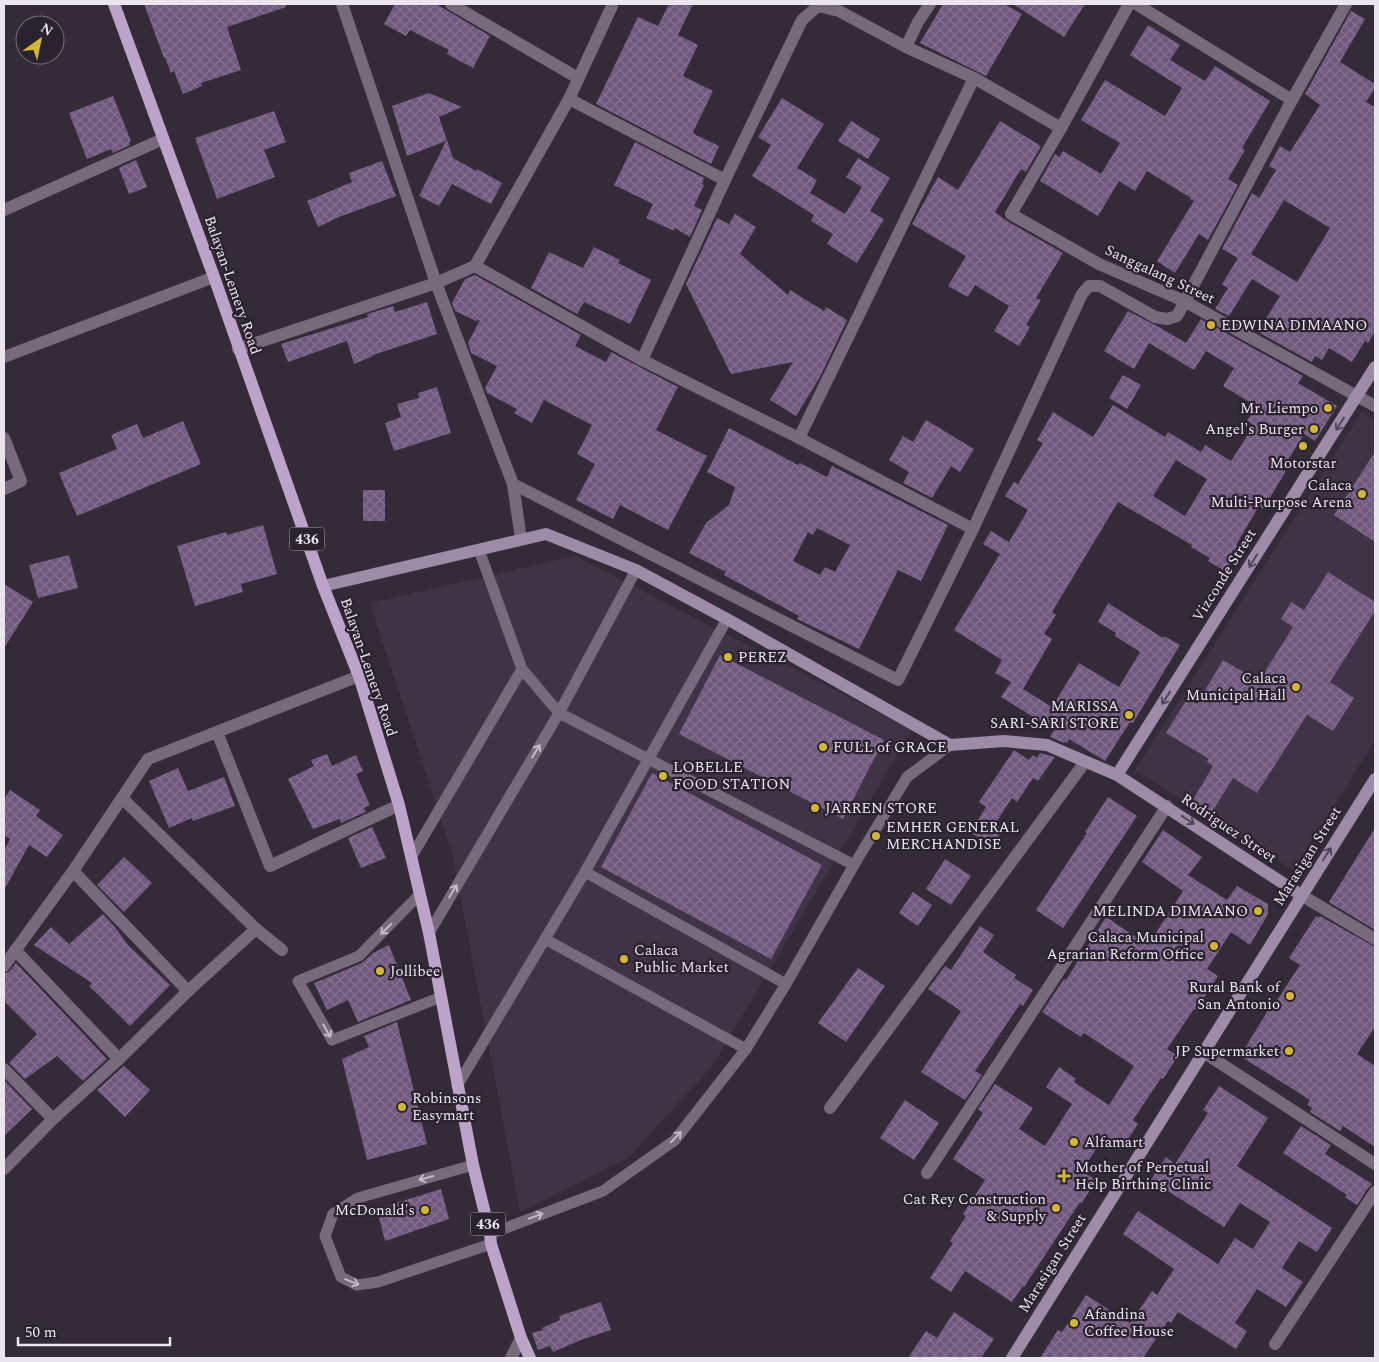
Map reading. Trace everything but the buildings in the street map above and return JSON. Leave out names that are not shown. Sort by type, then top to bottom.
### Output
[{"type":"main road","name":"Balayan-Lemery Road","points":[[114,4],[214,277],[323,586],[359,676],[399,805],[428,932],[457,1086],[490,1239],[521,1338],[530,1358]]},
{"type":"main road","name":"Vizconde Street","points":[[1117,775],[1375,368]]},
{"type":"main road","points":[[323,586],[546,534],[636,570],[950,745]]},
{"type":"main road","name":"Rodriguez Street","points":[[950,745],[1004,741],[1047,745],[1117,775],[1301,895]]},
{"type":"main road","name":"Marasigan Street","points":[[1012,1358],[1375,779]]},
{"type":"street","points":[[342,4],[436,283],[514,484],[521,539]]},
{"type":"street","points":[[451,4],[578,78]]},
{"type":"street","points":[[906,47],[918,22],[930,4]]},
{"type":"street","points":[[642,360],[802,20],[818,6],[840,11],[906,47],[974,78],[1061,128],[1129,4]]},
{"type":"street","points":[[1136,4],[1292,100]]},
{"type":"street","points":[[514,484],[898,680],[973,529],[1082,294],[1089,286],[1100,286],[1155,316],[1167,319],[1177,316],[1292,100],[1346,4]]},
{"type":"street","points":[[238,349],[436,283],[475,266],[569,99],[612,6]]},
{"type":"street","points":[[799,438],[974,78]]},
{"type":"street","points":[[569,99],[726,180]]},
{"type":"street","name":"Sanggalang Street","points":[[1061,128],[1011,214],[1099,264],[1184,301],[1375,406]]},
{"type":"street","points":[[4,210],[163,139]]},
{"type":"street","points":[[475,266],[642,360],[799,438],[973,529]]},
{"type":"street","points":[[4,357],[214,277]]},
{"type":"street","points":[[4,438],[21,481],[4,489]]},
{"type":"street","points":[[4,966],[73,871],[148,759],[359,676]]},
{"type":"street","points":[[217,732],[270,866],[399,805]]},
{"type":"street","points":[[830,1108],[1085,762]]},
{"type":"street","points":[[122,798],[256,929],[282,950]]},
{"type":"street","points":[[928,1173],[1167,806]]},
{"type":"street","points":[[73,871],[188,991]]},
{"type":"street","name":"Rodriguez Street","points":[[1301,895],[1375,939]]},
{"type":"street","points":[[4,1168],[53,1119],[256,929]]},
{"type":"street","points":[[15,950],[119,1059]]},
{"type":"street","points":[[1203,1052],[1375,1164]]},
{"type":"street","points":[[4,1069],[53,1119]]},
{"type":"street","points":[[1275,1344],[1375,1192]]},
{"type":"street","points":[[512,1358],[521,1338]]},
{"type":"lane","points":[[479,550],[522,669],[559,713],[854,865]]},
{"type":"lane","points":[[428,932],[559,713],[636,570]]},
{"type":"lane","points":[[457,1086],[585,872],[727,619]]},
{"type":"lane","points":[[412,856],[522,669]]},
{"type":"lane","points":[[473,1165],[358,1198],[333,1214],[325,1236],[341,1277],[356,1285],[378,1282],[490,1239],[603,1191],[674,1140],[746,1049],[907,777],[950,745]]},
{"type":"lane","points":[[585,872],[786,984]]},
{"type":"lane","points":[[420,894],[359,956],[298,981],[332,1040],[441,997]]},
{"type":"lane","points":[[545,939],[746,1049]]},
{"type":"shaded area","points":[[1362,411],[1375,420],[1375,741],[1293,870],[1135,770]]},
{"type":"shaded area","name":"Calaca Public Market","points":[[575,556],[912,730],[713,1065],[629,1157],[520,1212],[452,853],[370,603]]},
{"type":"place","name":"EDWINA DIMAANO","points":[[1211,325]]},
{"type":"place","name":"Mr. Liempo","points":[[1328,408]]},
{"type":"place","name":"Angel's Burger","points":[[1314,429]]},
{"type":"place","name":"Motorstar","points":[[1303,446]]},
{"type":"place","name":"Calaca Multi-Purpose Arena","points":[[1362,494]]},
{"type":"place","name":"PEREZ","points":[[728,657]]},
{"type":"place","name":"Calaca Municipal Hall","points":[[1296,687]]},
{"type":"place","name":"MARISSA SARI-SARI STORE","points":[[1129,715]]},
{"type":"place","name":"FULL of GRACE","points":[[823,747]]},
{"type":"place","name":"LOBELLE FOOD STATION","points":[[663,776]]},
{"type":"place","name":"JARREN STORE","points":[[815,808]]},
{"type":"place","name":"EMHER GENERAL MERCHANDISE","points":[[876,836]]},
{"type":"place","name":"MELINDA DIMAANO","points":[[1258,911]]},
{"type":"place","name":"Calaca Municipal Agrarian Reform Office","points":[[1214,946]]},
{"type":"place","name":"Calaca Public Market","points":[[624,959]]},
{"type":"place","name":"Jollibee","points":[[380,971]]},
{"type":"place","name":"Rural Bank of San Antonio","points":[[1290,996]]},
{"type":"place","name":"JP Supermarket","points":[[1289,1051]]},
{"type":"place","name":"Robinsons Easymart","points":[[402,1107]]},
{"type":"place","name":"Alfamart","points":[[1074,1142]]},
{"type":"place","name":"Mother of Perpetual Help Birthing Clinic","points":[[1064,1176]]},
{"type":"place","name":"Cat Rey Construction & Supply","points":[[1056,1208]]},
{"type":"place","name":"McDonald's","points":[[425,1210]]},
{"type":"place","name":"Afandina Coffee House","points":[[1074,1323]]}]
